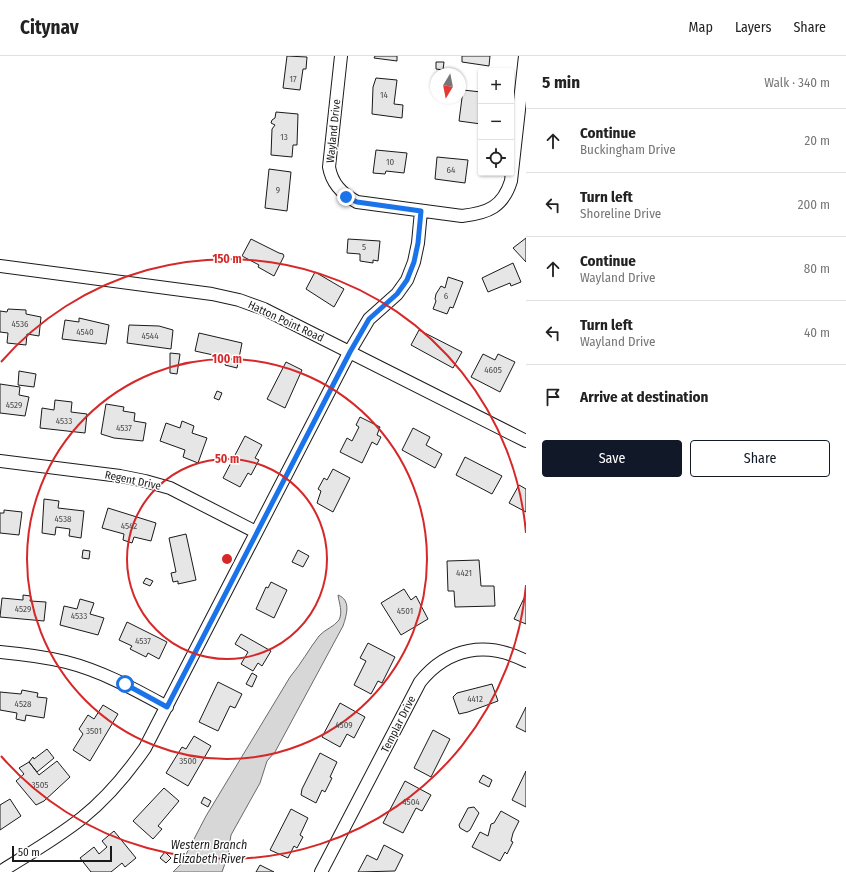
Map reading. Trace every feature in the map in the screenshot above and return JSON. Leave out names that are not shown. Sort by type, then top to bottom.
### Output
[{"type":"street","name":"Wayland Drive","points":[[341,56],[328,167],[330,176],[338,189],[346,197],[357,202],[462,216],[476,214],[493,208],[501,202],[507,193],[511,181],[525,56]]},
{"type":"street","points":[[0,872],[82,818],[108,794],[128,772],[146,748],[350,352],[369,319],[397,294],[407,280],[414,262],[418,243],[421,211]]},
{"type":"street","name":"Hatton Point Road","points":[[0,266],[212,294],[238,300],[264,309],[526,441]]},
{"type":"street","name":"Regent Drive","points":[[0,461],[120,476],[145,481],[170,488],[256,532]]},
{"type":"street","name":"Templar Drive","points":[[321,872],[420,682],[430,670],[441,661],[457,653],[469,650],[484,650],[515,656],[526,661]]},
{"type":"street","points":[[0,652],[37,656],[67,662],[125,684],[167,707]]},
{"type":"water","name":"Western Branch Elizabeth River","points":[[338,595],[345,600],[347,608],[343,626],[275,752],[267,761],[260,783],[231,835],[228,855],[222,872],[173,872],[181,864],[206,816],[290,677],[319,636],[339,620],[341,611]]},
{"type":"building","points":[[287,56],[307,57],[306,69],[303,69],[300,90],[283,88]]},
{"type":"building","points":[[375,56],[397,56],[397,61],[374,58]]},
{"type":"building","points":[[462,56],[490,56],[489,66],[462,62]]},
{"type":"building","points":[[436,62],[444,62],[443,68],[436,68]]},
{"type":"building","points":[[376,78],[397,80],[394,104],[403,105],[402,118],[372,114],[373,87]]},
{"type":"building","points":[[466,90],[478,92],[478,124],[459,121],[461,104],[466,104]]},
{"type":"building","points":[[276,112],[298,114],[297,145],[293,145],[292,157],[271,155],[272,129],[275,125],[271,123],[275,118]]},
{"type":"building","points":[[376,150],[407,153],[404,173],[386,171],[385,174],[373,173]]},
{"type":"building","points":[[437,157],[468,160],[465,183],[435,179]]},
{"type":"building","points":[[269,169],[291,172],[287,211],[265,208]]},
{"type":"building","points":[[526,238],[526,262],[513,248]]},
{"type":"building","points":[[251,239],[283,254],[284,256],[274,276],[258,267],[259,265],[242,256]]},
{"type":"building","points":[[348,239],[380,241],[378,261],[373,260],[373,263],[360,261],[360,254],[347,253]]},
{"type":"building","points":[[513,263],[521,282],[511,286],[510,283],[488,292],[482,278]]},
{"type":"building","points":[[315,272],[344,289],[334,307],[306,289]]},
{"type":"building","points":[[448,277],[463,282],[453,308],[450,307],[447,314],[433,309],[436,301],[436,294],[441,286],[445,288]]},
{"type":"building","points":[[8,309],[26,310],[26,314],[41,317],[39,336],[27,334],[26,345],[7,343],[8,333],[0,332],[0,311],[7,312]]},
{"type":"building","points":[[79,318],[109,325],[106,344],[62,339],[65,320],[79,322]]},
{"type":"building","points":[[129,325],[159,326],[173,330],[171,349],[127,343]]},
{"type":"building","points":[[419,330],[462,352],[453,368],[411,345]]},
{"type":"building","points":[[199,333],[242,343],[237,368],[225,365],[227,358],[195,351]]},
{"type":"building","points":[[170,353],[180,354],[177,374],[170,373]]},
{"type":"building","points":[[483,354],[495,360],[498,354],[515,362],[500,392],[471,377]]},
{"type":"building","points":[[286,362],[302,370],[285,408],[267,399]]},
{"type":"building","points":[[19,371],[36,374],[34,387],[18,385]]},
{"type":"building","points":[[0,384],[20,387],[19,395],[29,397],[25,416],[0,413]]},
{"type":"building","points":[[217,391],[222,393],[219,400],[214,398]]},
{"type":"building","points":[[55,400],[72,402],[71,412],[87,414],[85,433],[40,428],[42,408],[54,410]]},
{"type":"building","points":[[106,404],[124,407],[123,411],[135,413],[134,421],[146,423],[143,441],[114,438],[101,434]]},
{"type":"building","points":[[360,417],[380,427],[377,435],[381,437],[377,445],[372,442],[362,463],[340,452],[347,438],[352,441],[359,427],[356,425]]},
{"type":"building","points":[[182,421],[194,426],[192,433],[207,438],[198,463],[183,457],[185,450],[160,441],[166,423],[180,428]]},
{"type":"building","points":[[413,428],[430,437],[426,445],[442,454],[435,468],[402,450]]},
{"type":"building","points":[[245,436],[262,445],[255,458],[259,460],[251,475],[248,473],[240,487],[223,478]]},
{"type":"building","points":[[465,457],[502,476],[492,494],[456,475]]},
{"type":"building","points":[[333,469],[350,478],[333,512],[317,503],[321,491],[318,489],[324,478],[327,480]]},
{"type":"building","points":[[519,485],[526,489],[526,512],[509,503]]},
{"type":"building","points":[[44,499],[59,501],[58,508],[84,511],[81,538],[69,536],[70,529],[56,527],[55,535],[42,533]]},
{"type":"building","points":[[108,508],[156,523],[151,541],[134,537],[132,543],[123,540],[124,534],[102,528]]},
{"type":"building","points":[[4,510],[22,512],[19,535],[0,533],[0,513],[4,513]]},
{"type":"building","points":[[186,534],[196,580],[178,584],[178,581],[173,582],[171,573],[176,572],[169,538]]},
{"type":"building","points":[[83,550],[90,551],[89,559],[82,558]]},
{"type":"building","points":[[298,550],[309,556],[303,567],[292,562]]},
{"type":"building","points":[[479,560],[481,586],[494,586],[495,606],[455,607],[454,591],[448,591],[447,561]]},
{"type":"building","points":[[146,578],[153,581],[150,586],[143,583]]},
{"type":"building","points":[[271,582],[287,590],[274,618],[256,609],[266,587],[268,588]]},
{"type":"building","points":[[404,589],[411,600],[416,596],[428,619],[401,635],[381,603]]},
{"type":"building","points":[[526,594],[526,624],[514,619]]},
{"type":"building","points":[[23,595],[31,596],[30,601],[46,602],[44,621],[0,617],[2,598],[23,600]]},
{"type":"building","points":[[80,599],[94,603],[90,614],[104,618],[98,635],[60,625],[64,606],[77,609]]},
{"type":"building","points":[[127,622],[167,642],[159,659],[148,653],[146,657],[130,649],[132,646],[119,640]]},
{"type":"building","points":[[241,634],[271,651],[262,666],[258,663],[253,671],[241,664],[248,652],[235,644]]},
{"type":"building","points":[[368,643],[395,657],[382,683],[378,681],[371,694],[354,685],[366,661],[360,658]]},
{"type":"building","points":[[252,673],[257,676],[252,687],[246,684]]},
{"type":"building","points":[[218,682],[242,694],[235,708],[230,706],[218,731],[199,722]]},
{"type":"building","points":[[492,684],[498,701],[459,714],[453,697],[457,693]]},
{"type":"building","points":[[22,690],[38,693],[37,697],[47,698],[44,718],[26,715],[25,721],[16,719],[17,713],[0,710],[0,692],[21,694]]},
{"type":"building","points":[[340,703],[365,717],[354,738],[347,734],[340,747],[322,737]]},
{"type":"building","points":[[103,705],[118,714],[90,761],[73,750],[83,734],[79,729],[88,715],[94,719]]},
{"type":"building","points":[[526,707],[526,732],[516,727]]},
{"type":"building","points":[[433,730],[450,739],[431,777],[414,768]]},
{"type":"building","points":[[194,736],[211,746],[188,786],[166,773],[182,747],[186,749]]},
{"type":"building","points":[[47,749],[54,758],[37,772],[29,762],[33,757],[34,759]]},
{"type":"building","points":[[320,753],[337,762],[330,777],[332,778],[325,792],[322,790],[316,803],[301,795],[302,789]]},
{"type":"building","points":[[57,761],[70,777],[44,801],[36,805],[16,781],[24,774],[19,768],[29,762],[39,775]]},
{"type":"building","points":[[526,771],[526,807],[512,800]]},
{"type":"building","points":[[483,775],[492,780],[489,787],[479,782]]},
{"type":"building","points":[[405,781],[431,795],[422,811],[416,808],[403,833],[383,823]]},
{"type":"building","points":[[164,788],[179,801],[158,826],[162,829],[153,839],[133,821]]},
{"type":"building","points":[[204,797],[211,801],[208,807],[201,803]]},
{"type":"building","points":[[10,799],[21,816],[0,830],[0,805]]},
{"type":"building","points":[[474,807],[479,813],[470,830],[467,832],[460,828],[459,825],[468,808]]},
{"type":"building","points":[[291,809],[308,818],[300,835],[303,837],[297,848],[294,846],[288,858],[270,850]]},
{"type":"building","points":[[501,811],[519,821],[513,833],[511,841],[513,842],[507,854],[505,852],[500,861],[472,847],[480,832],[488,836],[491,824],[494,823]]},
{"type":"building","points":[[114,831],[136,858],[125,867],[122,863],[111,872],[91,872],[80,858],[94,847],[99,854],[107,847],[102,841]]},
{"type":"building","points":[[384,845],[403,855],[395,871],[358,872],[367,855],[377,860]]},
{"type":"building","points":[[165,852],[171,858],[166,863],[160,858]]},
{"type":"building","points":[[260,865],[274,872],[256,872]]},
{"type":"route","points":[[125,684],[167,707],[350,352],[369,319],[397,294],[407,280],[414,262],[418,243],[421,211],[357,202],[346,197]]}]
